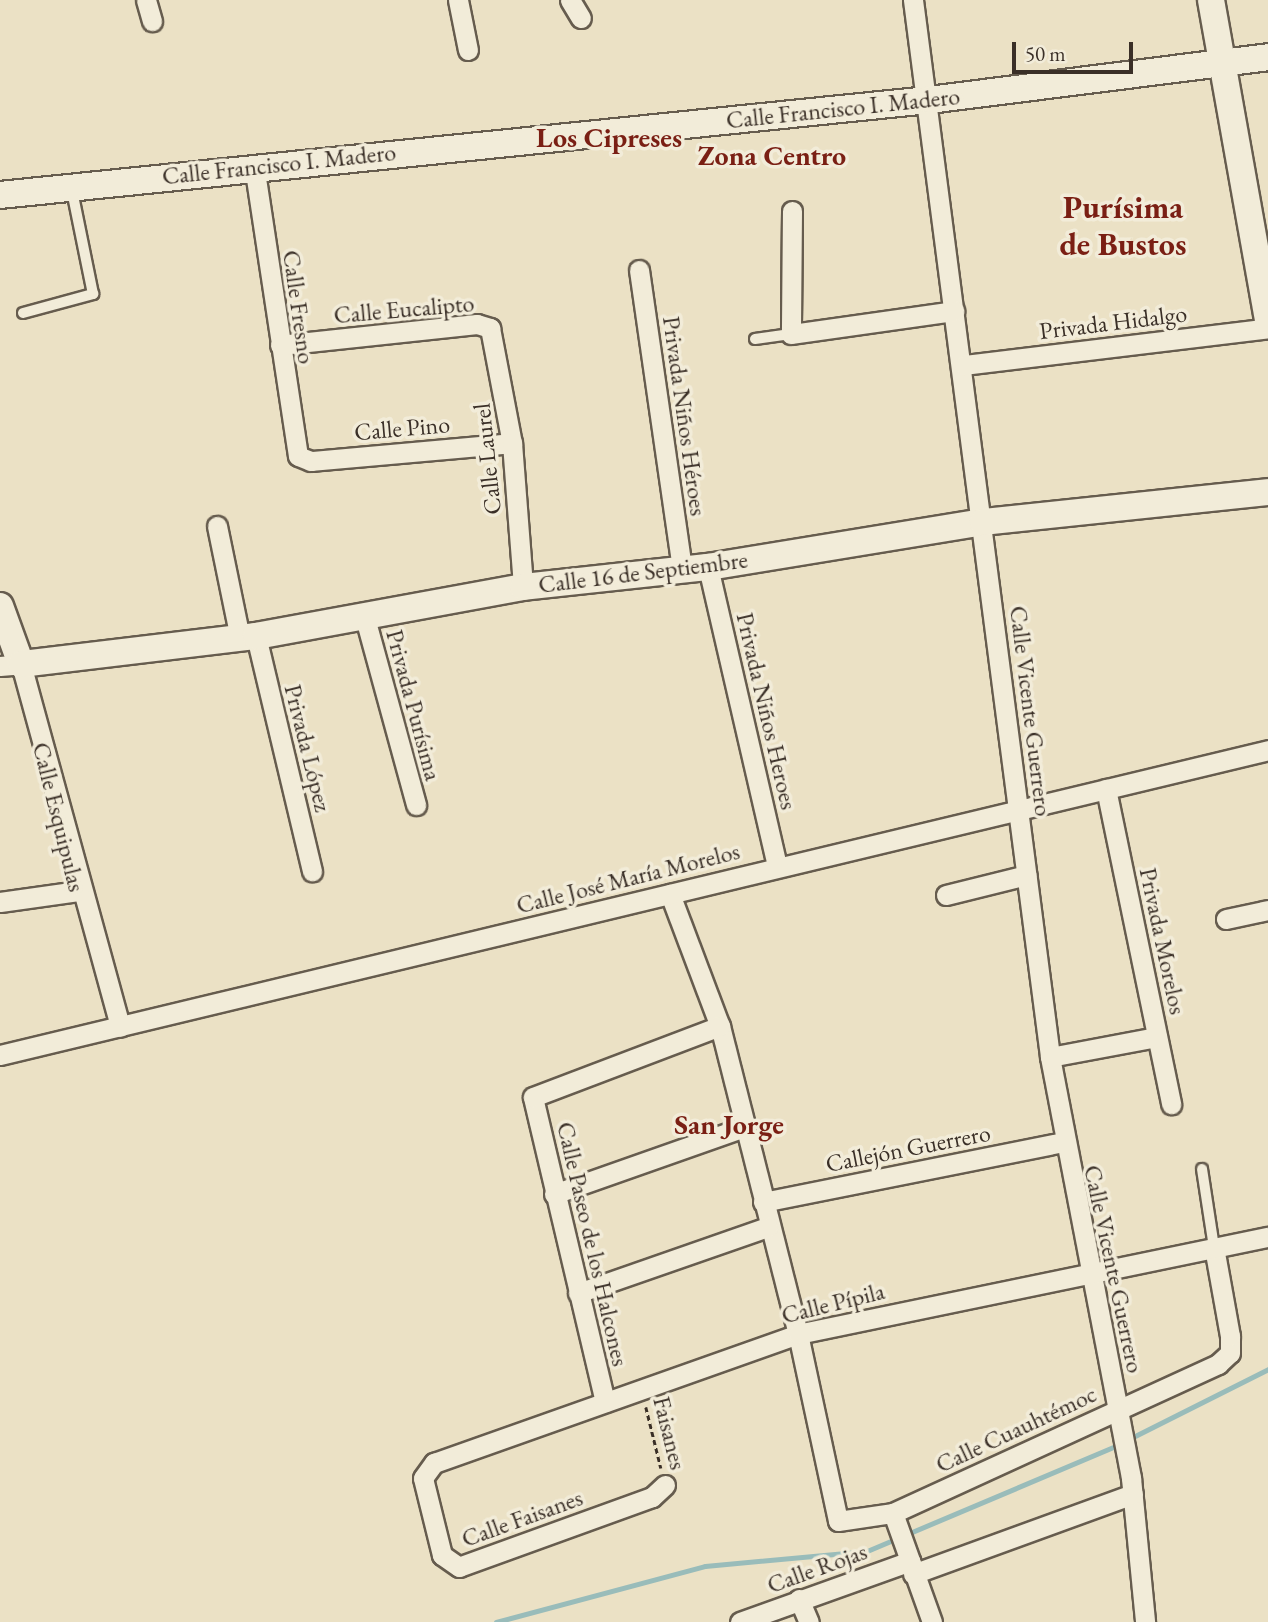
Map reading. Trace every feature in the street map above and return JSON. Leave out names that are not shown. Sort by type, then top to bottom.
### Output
[{"type":"street","points":[[146,0],[152,21]]},
{"type":"street","points":[[458,0],[468,50]]},
{"type":"street","points":[[570,0],[580,18]]},
{"type":"street","name":"Calle Vicente Guerrero","points":[[913,0],[929,100],[954,311],[964,365],[1017,806],[1062,1142],[1093,1269],[1132,1486],[1145,1622]]},
{"type":"street","points":[[1211,0],[1268,321]]},
{"type":"street","name":"Calle Francisco I. Madero","points":[[0,195],[254,165],[929,100],[1268,57]]},
{"type":"street","name":"Calle Fresno","points":[[254,165],[298,456]]},
{"type":"street","points":[[792,211],[790,334],[954,311]]},
{"type":"street","name":"Privada Niños Héroes","points":[[639,270],[695,568]]},
{"type":"street","name":"Calle Eucalipto","points":[[280,345],[477,324],[490,328]]},
{"type":"street","name":"Calle Laurel","points":[[490,328],[512,443],[523,587]]},
{"type":"street","name":"Privada Hidalgo","points":[[964,365],[1268,328]]},
{"type":"street","name":"Calle Pino","points":[[298,456],[312,461],[512,443]]},
{"type":"street","name":"Calle 16 de Septiembre","points":[[10,665],[248,637],[365,618],[523,587],[695,568],[983,522],[1268,492]]},
{"type":"street","name":"Privada López","points":[[217,526],[312,871]]},
{"type":"street","name":"Privada Niños Heroes","points":[[695,568],[777,865]]},
{"type":"street","name":"Calle Esquipulas","points":[[0,606],[10,665],[120,1027]]},
{"type":"street","name":"Privada Purísima","points":[[365,618],[416,805]]},
{"type":"street","name":"Calle José María Morelos","points":[[0,1055],[670,894],[1017,806],[1106,789],[1268,750]]},
{"type":"street","name":"Privada Morelos","points":[[1106,789],[1171,1104]]},
{"type":"street","points":[[946,895],[1027,875]]},
{"type":"street","points":[[0,902],[78,891]]},
{"type":"street","points":[[670,894],[720,1026],[768,1227],[798,1334]]},
{"type":"street","points":[[1226,919],[1268,910]]},
{"type":"street","name":"Calle Paseo de los Halcones","points":[[605,1402],[533,1097],[720,1026]]},
{"type":"street","points":[[1050,1057],[1157,1037]]},
{"type":"street","points":[[554,1194],[744,1127]]},
{"type":"street","name":"Callejón Guerrero","points":[[763,1202],[1062,1142]]},
{"type":"street","points":[[578,1293],[768,1227]]},
{"type":"street","name":"Calle Pípila","points":[[425,1468],[798,1334],[1093,1269],[1268,1237]]},
{"type":"street","name":"Calle Cuauhtémoc","points":[[798,1334],[838,1521],[893,1513],[1119,1416],[1230,1353],[1214,1247]]},
{"type":"street","name":"Calle Faisanes","points":[[425,1468],[442,1555],[459,1567],[652,1497],[665,1485]]},
{"type":"street","points":[[911,1562],[1132,1486]]},
{"type":"street","points":[[893,1513],[932,1622]]},
{"type":"street","name":"Calle Rojas","points":[[740,1622],[799,1599],[911,1562]]},
{"type":"street","points":[[799,1599],[809,1622]]},
{"type":"lane","points":[[23,313],[93,294],[71,187]]},
{"type":"lane","points":[[755,339],[790,334]]},
{"type":"lane","name":"Calle Cuauhtémoc","points":[[1202,1169],[1214,1247]]},
{"type":"path","name":"Faisanes","points":[[641,1389],[665,1485]]},
{"type":"waterway","points":[[1129,1439],[1268,1369]]},
{"type":"waterway","points":[[496,1622],[705,1566],[867,1551],[1120,1444]]},
{"type":"district","name":"Los Cipreses","points":[[609,137]]},
{"type":"district","name":"Zona Centro","points":[[772,155]]},
{"type":"district","name":"Purísima de Bustos","points":[[1123,226]]},
{"type":"district","name":"San Jorge","points":[[729,1124]]}]
